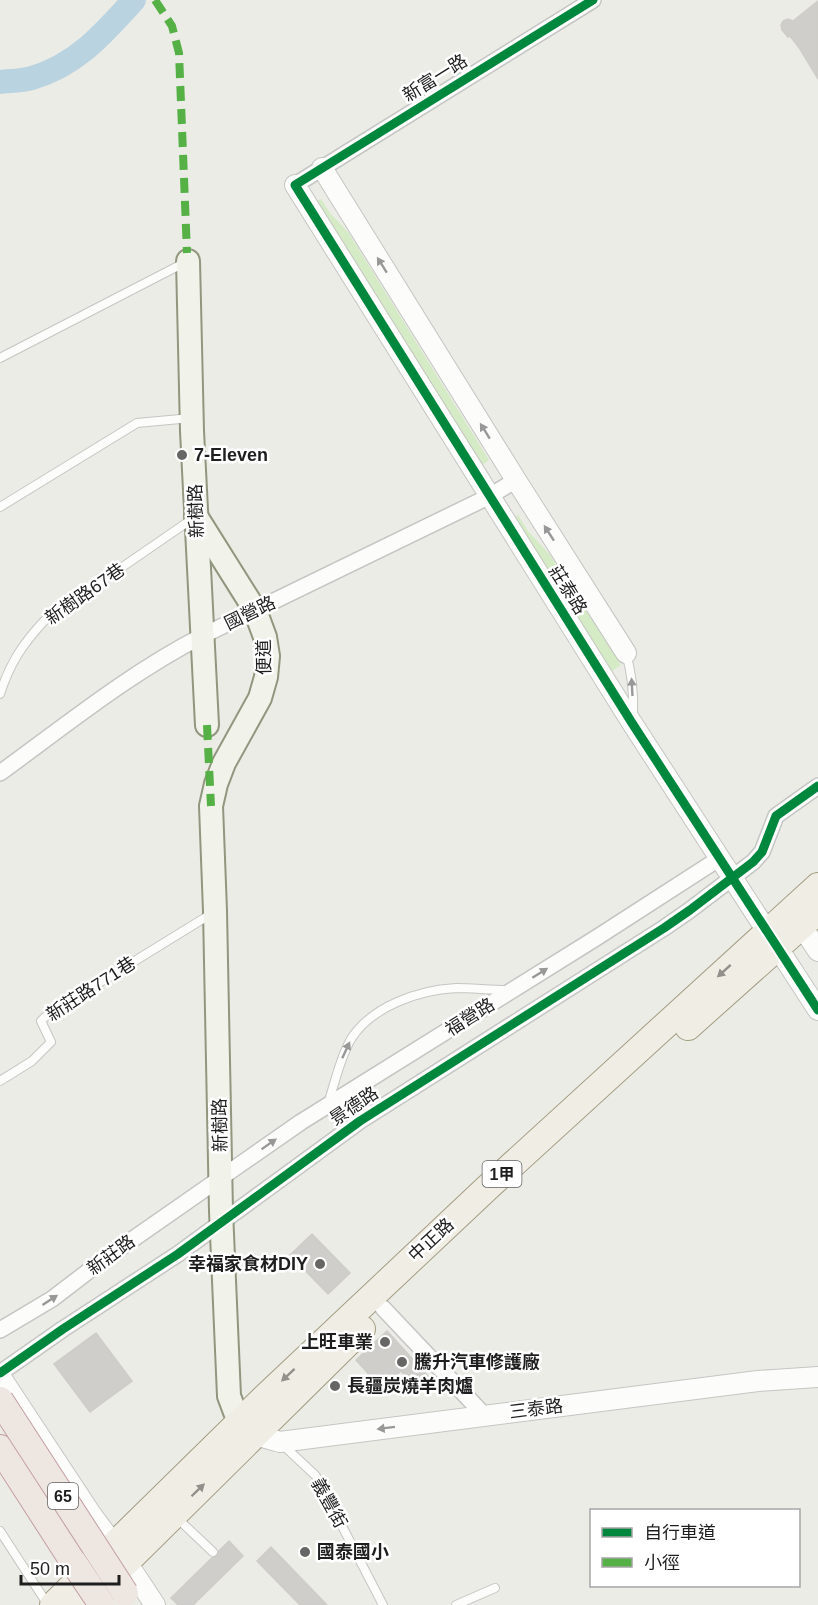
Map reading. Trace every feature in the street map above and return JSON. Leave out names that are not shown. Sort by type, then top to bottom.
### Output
[{"type":"highway","name":"65","points":[[0,1400],[134,1605]]},
{"type":"highway","name":"65","points":[[0,1448],[88,1599]]},
{"type":"main road","name":"新樹路","points":[[188,261],[196,516],[211,561],[202,636],[207,725]]},
{"type":"main road","name":"便道","points":[[211,561],[255,610],[265,637],[268,656],[267,677],[260,698],[224,763],[211,806]]},
{"type":"main road","name":"新樹路","points":[[211,806],[229,1396],[235,1412],[249,1428]]},
{"type":"main road","name":"中正路","points":[[120,1552],[174,1514],[249,1428],[264,1398],[487,1188],[803,915],[818,886]]},
{"type":"main road","name":"中正路","points":[[53,1605],[88,1599],[120,1552],[249,1428],[383,1308],[772,940]]},
{"type":"street","name":"新富一路","points":[[295,185],[593,0]]},
{"type":"street","name":"莊泰路","points":[[322,168],[626,653]]},
{"type":"street","name":"莊泰路","points":[[295,185],[632,723],[818,1010]]},
{"type":"street","name":"國營路","points":[[0,773],[127,680],[173,652],[490,496],[516,480]]},
{"type":"street","points":[[732,877],[753,862],[762,852],[776,816],[818,786]]},
{"type":"street","name":"福營路","points":[[221,1177],[301,1122],[720,858]]},
{"type":"street","name":"景德路","points":[[0,1374],[222,1223],[360,1121],[664,928],[732,877]]},
{"type":"street","points":[[803,915],[818,951]]},
{"type":"street","name":"新莊路","points":[[0,1330],[52,1299],[221,1177]]},
{"type":"street","points":[[383,1308],[485,1416]]},
{"type":"street","points":[[0,1374],[91,1514],[120,1552],[155,1605]]},
{"type":"street","name":"三泰路","points":[[249,1428],[280,1442],[758,1381],[818,1377]]},
{"type":"street","points":[[0,1469],[88,1599]]},
{"type":"lane","points":[[0,358],[188,261]]},
{"type":"lane","points":[[0,507],[138,423],[192,418]]},
{"type":"lane","name":"新樹路67巷","points":[[0,694],[15,656],[44,621],[196,516]]},
{"type":"lane","name":"莊泰路","points":[[626,653],[633,685],[632,723]]},
{"type":"lane","name":"新莊路771巷","points":[[0,1081],[32,1061],[51,1042],[41,1022],[47,1015],[215,912]]},
{"type":"lane","points":[[328,1106],[342,1058],[352,1038],[369,1018],[399,1001],[430,992],[456,988],[512,991]]},
{"type":"lane","name":"義豐街","points":[[280,1442],[316,1476],[383,1605]]},
{"type":"lane","points":[[174,1514],[213,1552]]},
{"type":"lane","points":[[0,1531],[48,1605]]},
{"type":"lane","points":[[456,1605],[495,1588]]},
{"type":"green space","points":[[321,199],[330,213],[348,232],[489,460],[481,466],[317,201]]},
{"type":"green space","points":[[518,515],[528,531],[550,555],[621,665],[612,671],[514,518]]},
{"type":"building","points":[[818,1],[818,79],[800,49],[782,30],[781,25],[788,19],[793,21]]},
{"type":"building","name":"幸福家食材DIY","points":[[312,1234],[350,1273],[328,1294],[290,1255]]},
{"type":"building","points":[[387,1331],[428,1376],[416,1387],[401,1371],[382,1389],[356,1360]]},
{"type":"building","points":[[96,1333],[132,1381],[90,1412],[54,1364]]},
{"type":"building","points":[[229,1541],[243,1556],[193,1605],[178,1605],[171,1598],[212,1558],[217,1556]]},
{"type":"building","points":[[271,1547],[327,1605],[300,1605],[257,1561]]},
{"type":"waterway","points":[[0,82],[32,78],[63,65],[89,46],[134,0]]},
{"type":"marked path","points":[[155,0],[172,26],[179,53],[187,253]]},
{"type":"marked path","points":[[207,725],[211,806]]},
{"type":"cycle path","points":[[593,0],[295,185],[632,723],[818,1010]]},
{"type":"cycle path","points":[[0,1373],[178,1254],[360,1121],[690,910],[753,862],[762,852],[776,816],[818,786]]},
{"type":"place","name":"7-Eleven","points":[[182,455]]},
{"type":"place","name":"幸福家食材DIY","points":[[320,1264]]},
{"type":"place","name":"上旺車業","points":[[385,1342]]},
{"type":"place","name":"騰升汽車修護廠","points":[[402,1362]]},
{"type":"place","name":"長疆炭燒羊肉爐","points":[[335,1386]]},
{"type":"place","name":"國泰國小","points":[[305,1552]]}]
